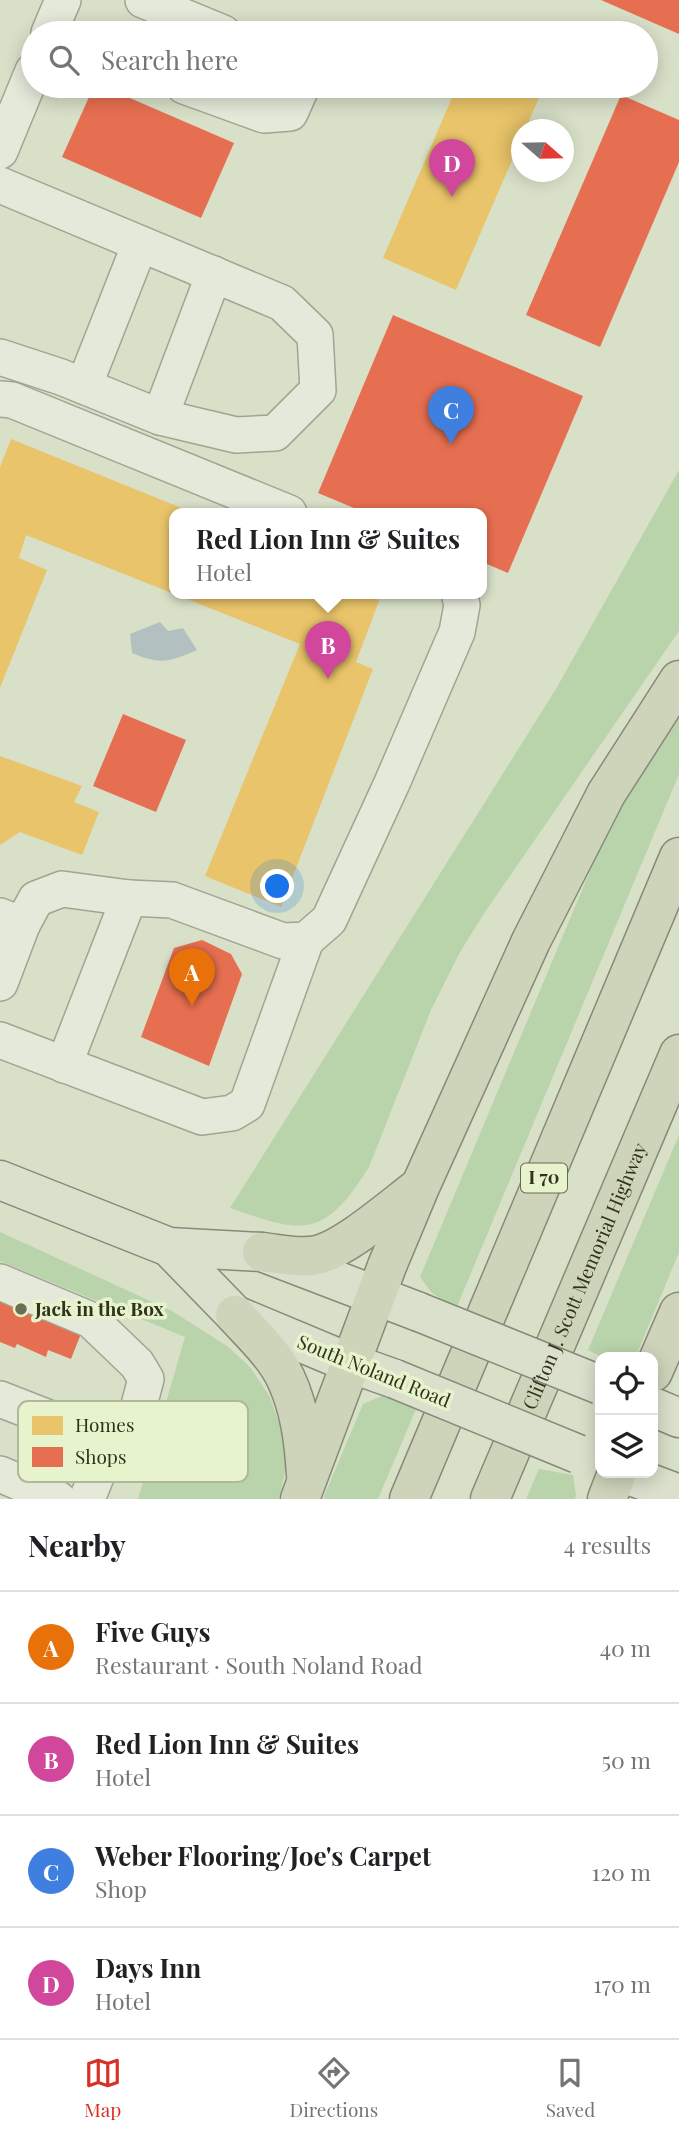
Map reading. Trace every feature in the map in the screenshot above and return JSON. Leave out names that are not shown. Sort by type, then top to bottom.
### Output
[{"type":"highway","points":[[303,1491],[375,1294],[531,941],[606,794],[679,680]]},
{"type":"highway","name":"I 70","points":[[409,1499],[679,857]]},
{"type":"highway","name":"Clifton J. Scott Memorial Highway","points":[[490,1499],[679,1054]]},
{"type":"highway","points":[[262,1252],[295,1256],[318,1255],[344,1243],[420,1187]]},
{"type":"highway","points":[[658,1360],[679,1312]]},
{"type":"highway","points":[[235,1315],[268,1352],[286,1378],[303,1434],[303,1491]]},
{"type":"highway","points":[[607,1499],[615,1478]]},
{"type":"main road","name":"South Noland Road","points":[[0,1180],[169,1247],[262,1252],[375,1294],[595,1383]]},
{"type":"main road","name":"South Noland Road","points":[[169,1247],[235,1315],[589,1459]]},
{"type":"main road","points":[[658,1409],[679,1418]]},
{"type":"main road","points":[[636,1478],[679,1494]]},
{"type":"street","points":[[54,21],[63,0]]},
{"type":"street","points":[[144,0],[194,21]]},
{"type":"street","points":[[0,151],[22,98]]},
{"type":"street","points":[[217,98],[264,115],[290,113],[297,98]]},
{"type":"street","points":[[0,186],[282,303],[315,335],[318,390],[275,433],[236,435],[160,416],[0,357]]},
{"type":"street","points":[[84,386],[140,244]]},
{"type":"street","points":[[160,416],[214,274]]},
{"type":"street","points":[[0,399],[12,400],[277,508]]},
{"type":"street","points":[[0,1040],[202,1118],[232,1113],[247,1104],[306,940],[329,920],[457,632],[462,605],[460,599]]},
{"type":"street","points":[[0,983],[11,921],[36,899],[62,889],[129,898],[172,900],[283,941],[306,940]]},
{"type":"street","points":[[64,1065],[129,898]]},
{"type":"street","points":[[0,1282],[91,1320],[137,1364],[146,1379],[140,1401]]},
{"type":"street","points":[[0,1399],[18,1406]]},
{"type":"street","points":[[0,1474],[18,1482]]},
{"type":"street","points":[[19,1482],[58,1499]]},
{"type":"street","points":[[87,1499],[94,1482]]},
{"type":"green space","points":[[679,470],[679,631],[460,952],[431,1010],[369,1167],[339,1207],[325,1218],[310,1224],[277,1223],[230,1208],[556,689]]},
{"type":"green space","points":[[679,710],[679,774],[456,1309],[432,1293],[420,1277],[608,828]]},
{"type":"green space","points":[[679,1135],[679,1252],[638,1352],[595,1354],[588,1350]]},
{"type":"green space","points":[[0,1232],[172,1311],[227,1346],[250,1367],[270,1397],[281,1429],[286,1468],[279,1499],[138,1499],[143,1482],[248,1482],[248,1401],[166,1401],[185,1337],[0,1261]]},
{"type":"green space","points":[[382,1396],[416,1409],[378,1499],[323,1499],[363,1404]]},
{"type":"green space","points":[[539,1469],[573,1475],[575,1499],[526,1499]]},
{"type":"shaded area","points":[[160,622],[168,631],[183,628],[197,650],[165,660],[150,659],[132,653],[130,634]]},
{"type":"building: Homes","points":[[452,98],[539,98],[530,119],[511,119],[511,162],[456,290],[383,258]]},
{"type":"building: Homes","points":[[11,439],[182,508],[169,508],[169,592],[26,535],[19,558],[47,570],[0,688],[0,467]]},
{"type":"building: Homes","points":[[187,599],[379,601],[356,662],[373,669],[281,907],[205,876],[300,644]]},
{"type":"building: Homes","points":[[0,756],[82,786],[74,802],[99,812],[82,855],[20,832],[0,845]]},
{"type":"building: Shops","points":[[601,0],[679,0],[679,34],[658,25],[658,21],[649,21]]},
{"type":"building: Shops","points":[[89,98],[130,98],[234,143],[201,218],[62,157]]},
{"type":"building: Shops","points":[[620,98],[628,98],[679,120],[679,162],[600,347],[526,315]]},
{"type":"building: Shops","points":[[393,315],[583,396],[508,573],[487,564],[487,508],[354,508],[318,493]]},
{"type":"building: Shops","points":[[123,714],[186,740],[156,812],[93,786]]},
{"type":"building: Shops","points":[[202,940],[231,954],[242,974],[209,1066],[141,1037],[174,948]]},
{"type":"building: Shops","name":"Jack in the Box","points":[[0,1291],[84,1326],[71,1359],[48,1350],[46,1357],[17,1344],[15,1348],[0,1342]]},
{"type":"place","name":"Days Inn","points":[[452,197]]},
{"type":"place","name":"Weber Flooring/Joe's Carpet","points":[[451,444]]},
{"type":"place","name":"Red Lion Inn & Suites","points":[[328,679]]},
{"type":"place","name":"Five Guys","points":[[192,1006]]},
{"type":"place","name":"Jack in the Box","points":[[21,1309]]}]
